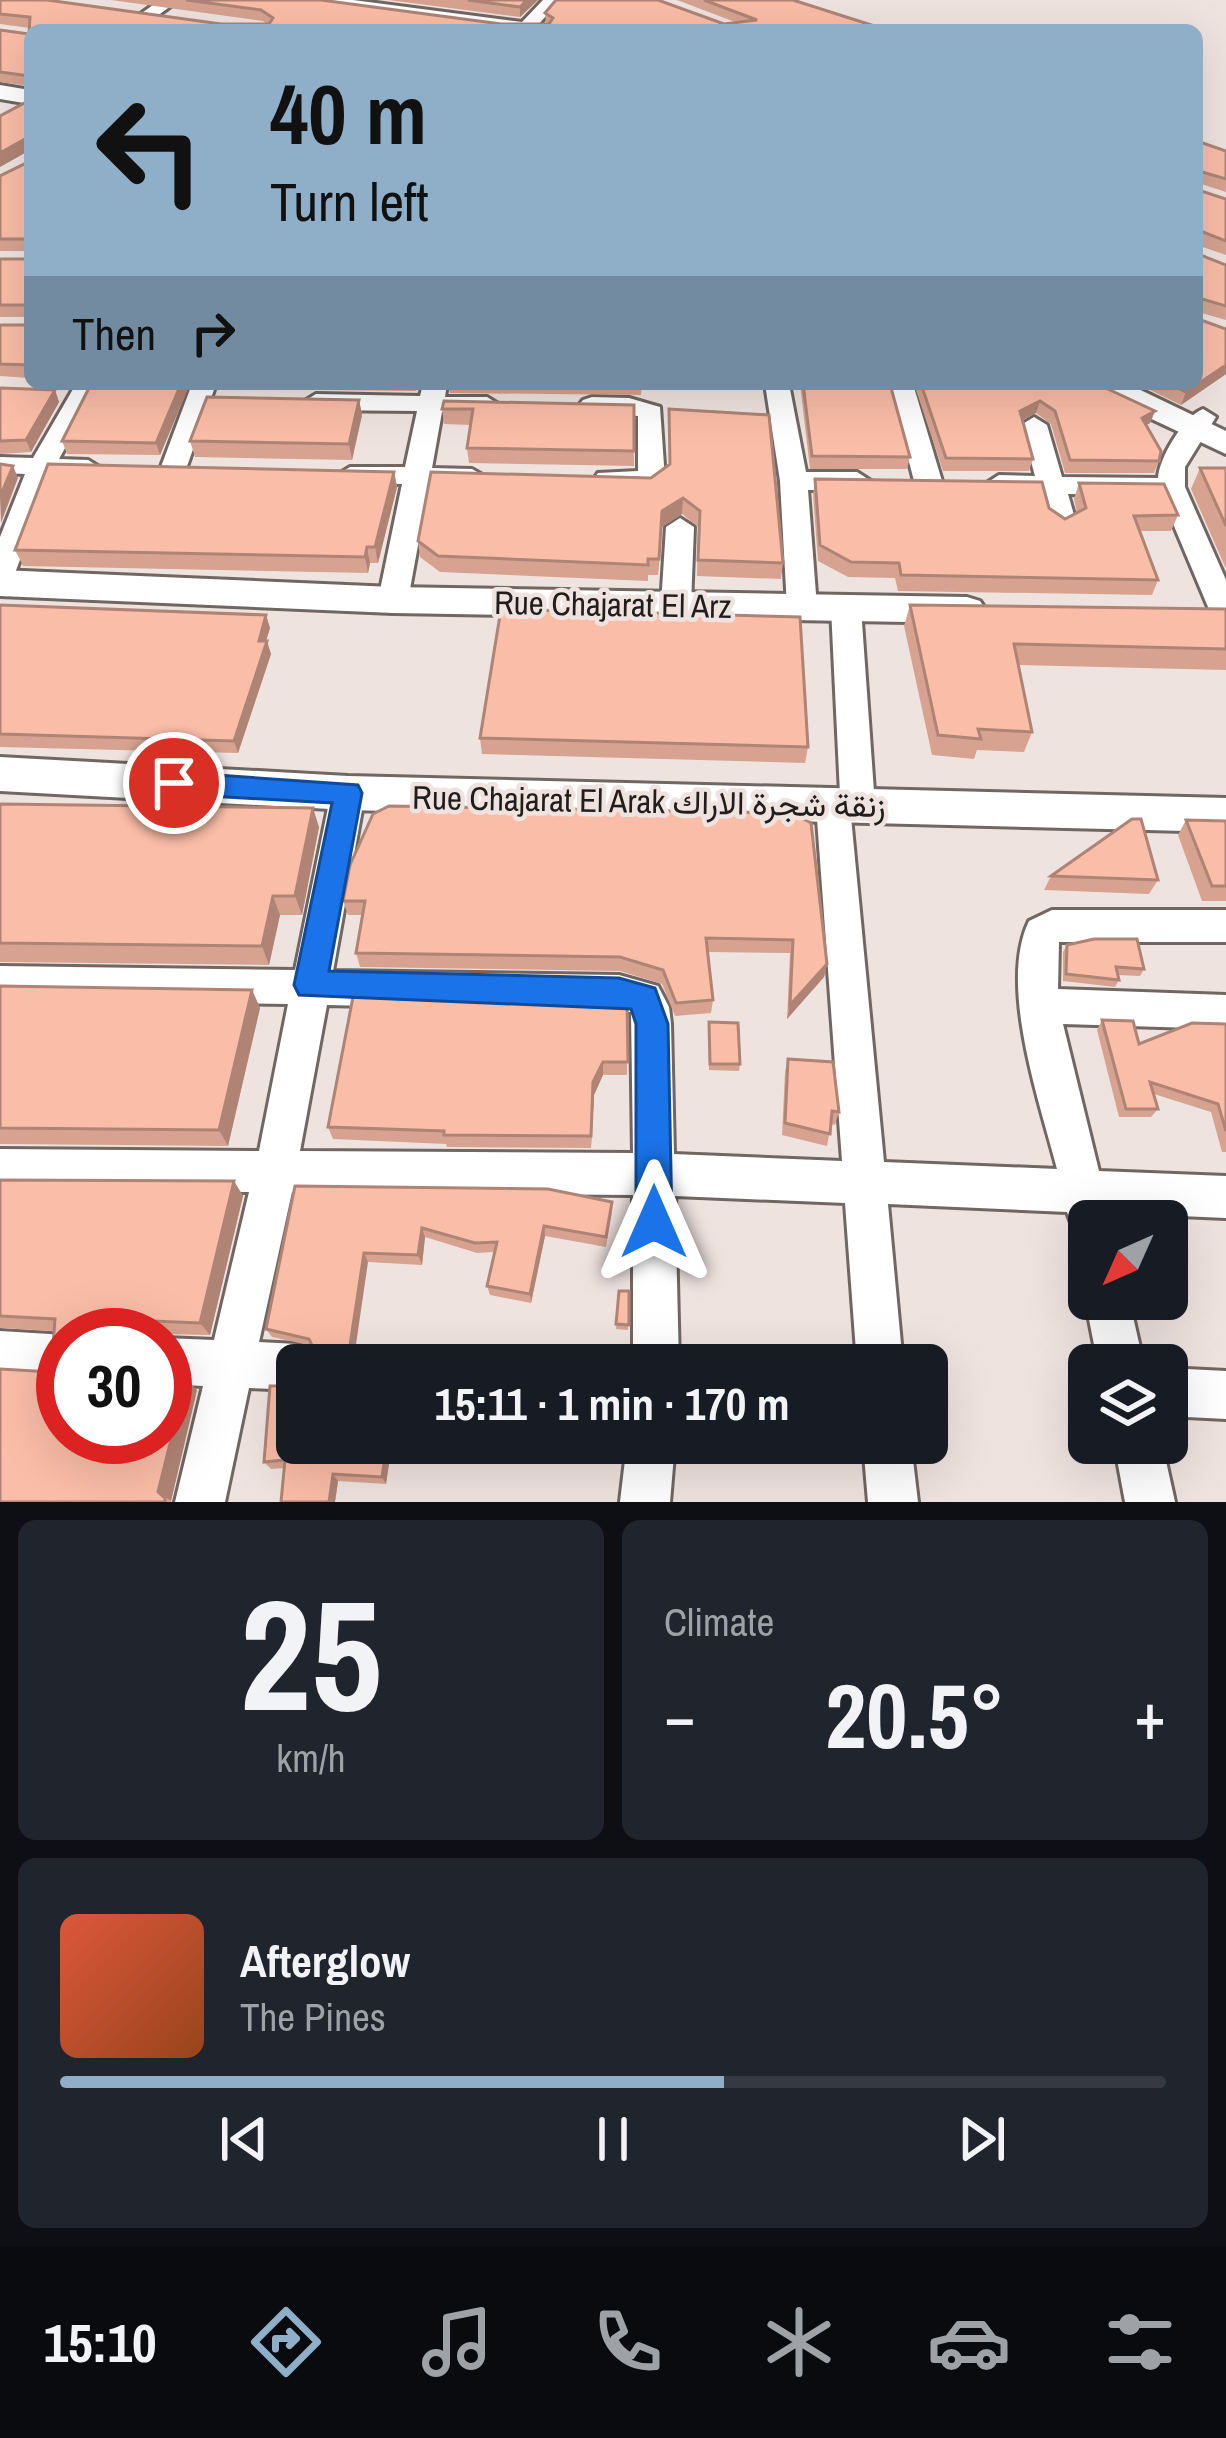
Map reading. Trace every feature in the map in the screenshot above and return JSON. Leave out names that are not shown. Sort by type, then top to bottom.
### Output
[{"type":"street","points":[[315,0],[416,6],[508,24]]},
{"type":"street","points":[[126,21],[171,9]]},
{"type":"street","points":[[0,573],[78,390]]},
{"type":"street","points":[[778,390],[794,481],[802,607]]},
{"type":"street","points":[[903,390],[927,481]]},
{"type":"street","points":[[1118,390],[1208,424]]},
{"type":"street","points":[[1144,390],[1208,424],[1226,444]]},
{"type":"street","points":[[393,600],[433,394]]},
{"type":"street","points":[[291,402],[433,394],[521,405]]},
{"type":"street","points":[[172,472],[208,395]]},
{"type":"street","points":[[567,405],[629,406],[650,412],[651,479],[581,478]]},
{"type":"street","points":[[1178,613],[1226,614],[1171,487],[1172,467],[1208,424]]},
{"type":"street","points":[[1034,425],[1063,522]]},
{"type":"street","points":[[0,465],[107,469]]},
{"type":"street","points":[[328,474],[511,477]]},
{"type":"street","points":[[794,481],[1171,487]]},
{"type":"street","points":[[676,605],[680,527]]},
{"type":"street","name":"Rue Chajarat El Arz","points":[[0,583],[393,600],[1012,610]]},
{"type":"street","points":[[846,608],[846,805],[864,1183],[878,1344]]},
{"type":"street","name":"Rue Chajarat El Arak زنقة شجرة الاراك","points":[[0,773],[348,793],[1226,815]]},
{"type":"street","points":[[200,1502],[276,1169],[348,793]]},
{"type":"street","points":[[1087,1200],[1041,1006],[1036,952],[1045,929],[1226,926]]},
{"type":"street","points":[[0,983],[619,992],[644,998],[652,1024],[656,1344]]},
{"type":"street","points":[[1041,1006],[1226,1012]]},
{"type":"street","points":[[0,1170],[654,1174],[864,1183],[1068,1204]]},
{"type":"street","points":[[1180,1200],[1226,1197]]},
{"type":"street","points":[[0,1354],[36,1356]]},
{"type":"street","points":[[192,1362],[276,1365]]},
{"type":"street","points":[[1188,1393],[1226,1395]]},
{"type":"street","points":[[645,1502],[649,1464]]},
{"type":"street","points":[[889,1464],[893,1502]]},
{"type":"street","points":[[1142,1464],[1150,1502]]},
{"type":"building","points":[[0,0],[47,0],[221,24],[30,24],[30,17],[0,14]]},
{"type":"building","points":[[186,0],[321,0],[501,24],[269,24],[273,18],[261,10]]},
{"type":"building","points":[[468,0],[527,0],[520,7]]},
{"type":"building","points":[[556,0],[658,0],[724,24],[549,24],[553,18],[545,13]]},
{"type":"building","points":[[704,0],[793,0],[868,24],[724,24],[757,20]]},
{"type":"building","points":[[0,30],[24,33],[24,75],[0,72]]},
{"type":"building","points":[[24,103],[24,140],[0,153],[0,116]]},
{"type":"building","points":[[1203,143],[1226,151],[1226,179],[1203,172]]},
{"type":"building","points":[[24,164],[24,239],[0,239],[0,176]]},
{"type":"building","points":[[1203,192],[1226,199],[1226,241],[1203,232]]},
{"type":"building","points":[[1203,256],[1226,265],[1226,306],[1203,299]]},
{"type":"building","points":[[0,259],[24,259],[24,305],[0,305]]},
{"type":"building","points":[[1203,321],[1226,329],[1226,365],[1203,381]]},
{"type":"building","points":[[0,325],[24,325],[24,365],[0,364]]},
{"type":"building","points":[[0,388],[55,390],[26,440],[0,441]]},
{"type":"building","points":[[88,390],[178,390],[156,443],[62,441]]},
{"type":"building","points":[[804,390],[892,390],[910,457],[812,456]]},
{"type":"building","points":[[923,390],[1110,390],[1155,411],[1142,418],[1161,451],[1159,461],[1070,460],[1055,411],[1040,401],[1020,411],[1033,459],[946,458]]},
{"type":"building","points":[[207,397],[359,400],[349,444],[190,441]]},
{"type":"building","points":[[444,401],[634,405],[634,451],[467,448],[473,409],[442,409]]},
{"type":"building","points":[[669,409],[769,415],[783,563],[698,560],[700,511],[683,498],[662,511],[659,559],[648,559],[648,565],[438,556],[418,541],[431,472],[651,478],[670,464]]},
{"type":"building","points":[[0,464],[13,466],[0,497]]},
{"type":"building","points":[[48,464],[394,472],[375,547],[367,547],[365,557],[15,550]]},
{"type":"building","points":[[1200,468],[1226,468],[1226,526]]},
{"type":"building","points":[[815,479],[1042,482],[1049,508],[1065,519],[1086,508],[1079,483],[1164,484],[1178,515],[1134,516],[1158,580],[901,575],[899,563],[851,562],[820,545]]},
{"type":"building","points":[[0,605],[266,615],[259,641],[267,641],[234,741],[0,734]]},
{"type":"building","points":[[910,605],[1226,609],[1226,649],[1014,644],[1032,732],[978,729],[981,739],[938,735]]},
{"type":"building","points":[[501,609],[800,617],[808,747],[480,738]]},
{"type":"building","points":[[0,804],[313,808],[295,896],[273,896],[262,946],[0,943]]},
{"type":"building","points":[[389,806],[793,813],[811,823],[827,964],[790,1005],[793,940],[706,938],[713,1000],[676,1003],[663,970],[620,957],[356,953],[365,901],[343,901],[350,865],[373,814]]},
{"type":"building","points":[[1132,819],[1141,819],[1158,880],[1051,876]]},
{"type":"building","points":[[1186,820],[1226,821],[1226,886],[1212,886]]},
{"type":"building","points":[[1094,939],[1137,939],[1144,969],[1116,967],[1119,980],[1066,974],[1067,945]]},
{"type":"building","points":[[0,986],[252,990],[219,1130],[0,1128]]},
{"type":"building","points":[[353,997],[627,1003],[628,1062],[603,1062],[593,1082],[591,1136],[444,1135],[444,1131],[328,1127]]},
{"type":"building","points":[[1102,1020],[1133,1021],[1139,1044],[1192,1023],[1226,1024],[1226,1131],[1218,1104],[1150,1082],[1158,1109],[1126,1109]]},
{"type":"building","points":[[709,1022],[738,1023],[740,1064],[710,1064]]},
{"type":"building","points":[[788,1059],[833,1062],[839,1112],[832,1111],[830,1134],[785,1123]]},
{"type":"building","points":[[0,1180],[234,1181],[200,1323],[192,1323],[192,1308],[36,1308],[36,1318],[0,1316]]},
{"type":"building","points":[[295,1186],[548,1189],[612,1202],[606,1237],[544,1226],[530,1294],[487,1286],[497,1242],[475,1243],[422,1228],[418,1255],[364,1253],[350,1344],[311,1344],[309,1339],[266,1329]]},
{"type":"building","points":[[619,1291],[629,1291],[629,1325],[616,1324]]},
{"type":"building","points":[[0,1369],[36,1371],[36,1464],[165,1464],[158,1492],[165,1502],[0,1502]]},
{"type":"building","points":[[270,1386],[276,1386],[276,1461],[264,1462]]},
{"type":"building","points":[[285,1464],[384,1464],[382,1477],[333,1474],[329,1502],[281,1502]]},
{"type":"route","points":[[174,783],[348,793],[310,985],[619,992],[644,998],[652,1024],[654,1222]]}]
